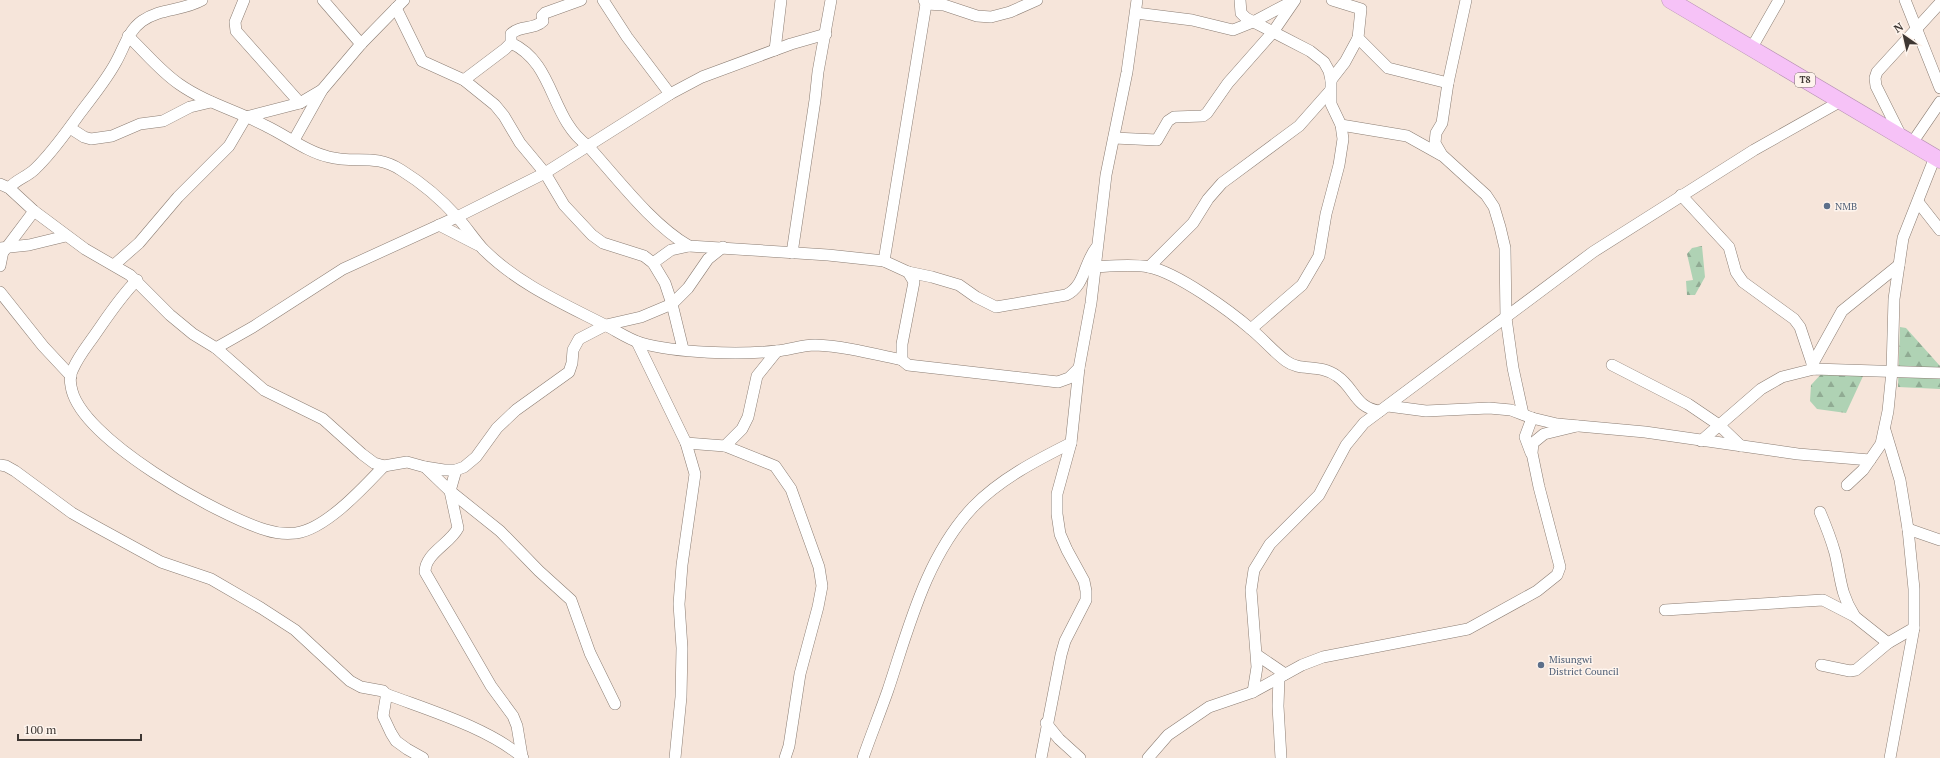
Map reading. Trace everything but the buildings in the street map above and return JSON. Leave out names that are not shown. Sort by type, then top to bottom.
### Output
[{"type":"highway","name":"T8","points":[[1670,0],[1938,158]]},
{"type":"street","points":[[202,0],[187,7],[152,15],[141,21],[128,36],[116,62],[70,128],[36,168],[4,186],[66,236],[137,280],[170,315],[193,334],[216,348],[264,390],[323,419],[374,463],[384,466],[407,462],[444,470],[456,470],[471,463],[497,428],[516,410],[569,372],[572,363],[573,350],[579,339],[606,325],[641,317],[672,304],[688,288],[708,259],[724,247]]},
{"type":"street","points":[[244,0],[235,22],[236,31],[300,102]]},
{"type":"street","points":[[323,0],[361,44]]},
{"type":"street","points":[[464,80],[497,56],[510,43],[511,34],[516,30],[537,26],[543,21],[542,16],[545,13],[581,0]]},
{"type":"street","points":[[603,0],[627,37],[670,94]]},
{"type":"street","points":[[775,50],[781,0]]},
{"type":"street","points":[[792,253],[818,72],[831,0]]},
{"type":"street","points":[[884,261],[925,2],[943,2],[978,16],[991,16],[1010,12],[1037,0]]},
{"type":"street","points":[[1041,758],[1046,723],[1061,655],[1065,641],[1086,600],[1084,581],[1060,534],[1056,514],[1057,494],[1071,443],[1079,368],[1098,246],[1106,175],[1127,72],[1137,0]]},
{"type":"street","points":[[1240,0],[1241,13],[1253,22],[1310,50],[1327,66],[1331,104],[1341,125],[1343,139],[1339,165],[1326,214],[1319,256],[1302,285],[1251,329]]},
{"type":"street","points":[[1136,13],[1192,20],[1232,30],[1253,22],[1295,0]]},
{"type":"street","points":[[1114,138],[1157,140],[1168,121],[1174,117],[1203,116],[1207,113],[1228,83],[1273,32],[1295,0]]},
{"type":"street","points":[[1149,267],[1193,223],[1208,199],[1222,183],[1299,126],[1330,86],[1349,56],[1358,38],[1365,5],[1330,0]]},
{"type":"street","points":[[1442,155],[1435,144],[1436,133],[1442,123],[1448,83],[1466,0]]},
{"type":"street","points":[[1751,49],[1780,0]]},
{"type":"street","points":[[1905,0],[1940,88]]},
{"type":"street","points":[[1940,3],[1887,59],[1877,72],[1875,78],[1876,86],[1907,140],[1940,102]]},
{"type":"street","points":[[294,140],[322,90],[361,44],[400,4],[422,61],[464,80],[495,105],[504,116],[520,143],[545,173],[564,205],[592,235],[604,244],[644,256],[653,263],[664,283],[672,304],[683,350]]},
{"type":"street","points":[[216,348],[253,327],[343,269],[439,226],[545,173],[670,94],[708,75],[775,50],[826,34]]},
{"type":"street","points":[[128,36],[164,72],[180,85],[211,102],[246,117],[328,157],[342,159],[371,159],[387,162],[418,181],[457,217],[482,248],[507,272],[536,290],[637,342],[660,348],[729,352],[777,351],[812,345],[828,346],[902,360],[916,367],[1058,382],[1063,382],[1079,368]]},
{"type":"street","points":[[1358,38],[1388,68],[1448,83]]},
{"type":"street","points":[[510,43],[528,53],[537,63],[566,123],[581,141],[588,146],[660,225],[675,238],[689,246]]},
{"type":"street","points":[[114,265],[139,243],[183,192],[225,151],[246,117],[300,102],[322,90]]},
{"type":"street","points":[[1252,692],[1256,678],[1257,655],[1251,590],[1254,570],[1270,544],[1319,495],[1346,445],[1364,423],[1594,252],[1754,150],[1841,101]]},
{"type":"street","points":[[70,128],[84,137],[91,139],[112,136],[133,126],[163,121],[190,107],[211,102]]},
{"type":"street","points":[[1148,758],[1168,735],[1193,716],[1218,703],[1252,692],[1323,657],[1468,629],[1537,591],[1557,575],[1560,567],[1548,524],[1532,453],[1525,437],[1528,416],[1512,368],[1506,318],[1505,248],[1494,207],[1486,195],[1442,155],[1419,142],[1407,136],[1341,125]]},
{"type":"street","points":[[1419,142],[1436,133]]},
{"type":"street","points":[[1847,485],[1870,460],[1881,444],[1885,426],[1892,371],[1894,299],[1903,238],[1938,158]]},
{"type":"street","points":[[1681,196],[1729,247],[1736,272],[1743,282],[1794,318],[1800,327],[1813,367]]},
{"type":"street","points":[[1918,202],[1940,230]]},
{"type":"street","points":[[0,266],[3,250],[34,211]]},
{"type":"street","points":[[439,226],[482,248]]},
{"type":"street","points":[[3,250],[66,236]]},
{"type":"street","points":[[653,263],[671,250],[689,246],[724,247],[828,255],[884,261],[908,272],[960,285],[976,297],[996,307],[1066,295],[1074,291],[1081,281],[1090,255],[1098,246]]},
{"type":"street","points":[[1813,367],[1842,311],[1899,265]]},
{"type":"street","points":[[1095,267],[1149,267],[1174,276],[1198,290],[1251,329],[1287,361],[1296,367],[1316,367],[1328,370],[1339,377],[1365,407],[1426,411],[1489,408],[1511,410],[1557,424],[1645,432],[1798,454],[1870,460]]},
{"type":"street","points":[[902,360],[902,344],[914,282],[908,272]]},
{"type":"street","points":[[137,280],[116,302],[76,361],[71,376],[71,387],[80,409],[107,439],[141,463],[202,500],[266,530],[284,533],[298,533],[310,528],[330,516],[352,500],[384,466]]},
{"type":"street","points":[[0,292],[43,346],[71,376]]},
{"type":"street","points":[[637,342],[686,443],[696,474],[682,565],[680,604],[682,648],[681,697],[675,758]]},
{"type":"street","points":[[725,446],[742,429],[748,417],[757,376],[777,351]]},
{"type":"street","points":[[1612,365],[1688,404],[1719,424],[1741,446]]},
{"type":"street","points":[[1701,441],[1761,389],[1782,377],[1813,367],[1940,373]]},
{"type":"street","points":[[1532,453],[1533,443],[1538,437],[1544,434],[1577,426]]},
{"type":"street","points":[[1885,426],[1900,480],[1908,529],[1914,588],[1914,628],[1890,758]]},
{"type":"street","points":[[686,443],[725,446],[775,466],[782,473],[791,489],[819,567],[822,586],[818,607],[800,674],[789,746],[785,758]]},
{"type":"street","points":[[863,758],[928,574],[953,532],[972,508],[990,492],[1044,456],[1071,443]]},
{"type":"street","points":[[0,465],[6,466],[15,471],[72,512],[95,526],[161,562],[211,579],[261,608],[296,630],[350,681],[361,687],[379,689],[386,694],[439,714],[490,736],[522,757]]},
{"type":"street","points":[[425,467],[450,491],[500,531],[539,571],[567,595],[571,600],[590,653],[615,704]]},
{"type":"street","points":[[456,470],[450,491],[458,528],[453,536],[427,561],[425,572],[491,686],[513,716],[517,726],[522,757]]},
{"type":"street","points":[[1820,512],[1833,547],[1845,601],[1854,616]]},
{"type":"street","points":[[1908,529],[1940,540]]},
{"type":"street","points":[[1665,610],[1823,600],[1854,616],[1888,643]]},
{"type":"street","points":[[1821,665],[1856,670],[1888,643],[1914,628]]},
{"type":"street","points":[[1257,655],[1282,676]]},
{"type":"street","points":[[1281,758],[1278,706],[1282,676]]},
{"type":"street","points":[[386,694],[383,716],[391,734],[396,741],[423,758]]},
{"type":"street","points":[[1046,723],[1080,758]]},
{"type":"green space","points":[[1702,246],[1705,277],[1695,295],[1687,295],[1686,281],[1693,280],[1687,254],[1692,248]]},
{"type":"green space","points":[[1900,327],[1906,328],[1940,366],[1940,389],[1898,387]]},
{"type":"green space","points":[[1824,371],[1864,374],[1846,413],[1817,409],[1810,401],[1811,385]]},
{"type":"place","name":"NMB","points":[[1827,206]]},
{"type":"place","name":"Misungwi District Council","points":[[1541,665]]}]
